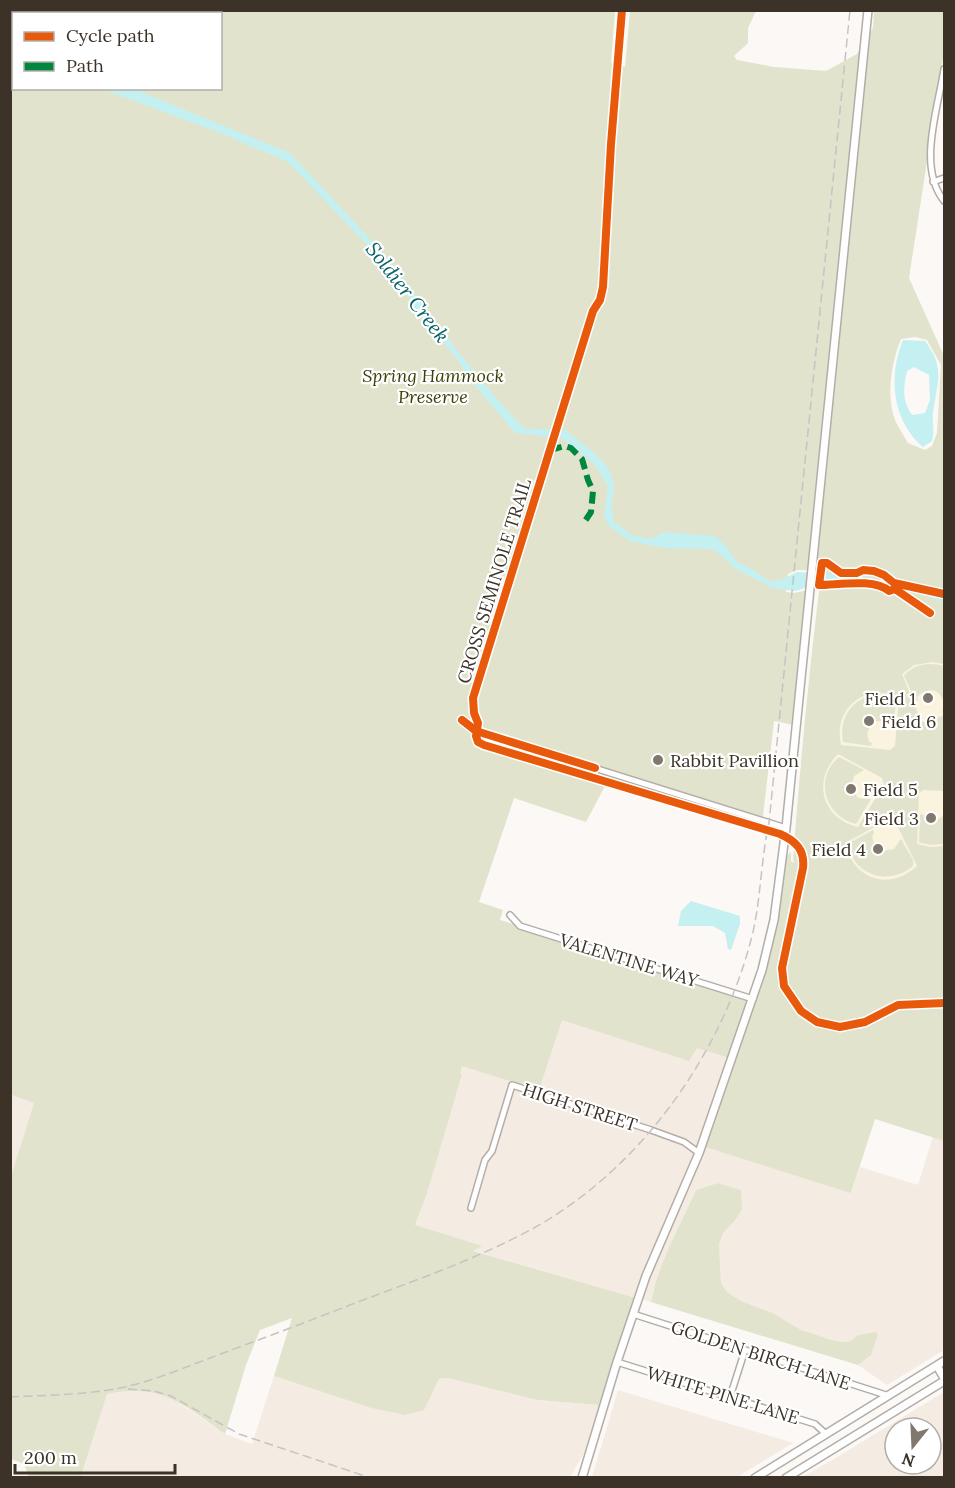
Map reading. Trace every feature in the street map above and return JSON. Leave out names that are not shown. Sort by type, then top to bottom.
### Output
[{"type":"main road","points":[[582,1478],[646,1276],[699,1153],[753,999],[774,920],[786,828],[868,10]]},
{"type":"main road","points":[[755,1478],[945,1361]]},
{"type":"main road","points":[[786,1478],[945,1380],[937,1366]]},
{"type":"street","points":[[943,196],[933,182],[930,156],[945,69]]},
{"type":"street","points":[[933,182],[945,178]]},
{"type":"street","points":[[462,720],[477,731],[786,828]]},
{"type":"street","name":"VALENTINE WAY","points":[[510,915],[520,926],[753,999]]},
{"type":"street","name":"HIGH STREET","points":[[471,1208],[485,1160],[492,1151],[512,1085],[684,1142],[699,1153]]},
{"type":"street","name":"GOLDEN BIRCH LANE","points":[[633,1314],[888,1396]]},
{"type":"street","points":[[730,1397],[745,1350]]},
{"type":"street","name":"WHITE PINE LANE","points":[[617,1362],[815,1424],[826,1434]]},
{"type":"shaded area","points":[[567,1006],[729,1058],[698,1147],[659,1235],[636,1298],[412,1233],[427,1193],[462,1063]]},
{"type":"shaded area","points":[[11,1091],[38,1105],[11,1186]]},
{"type":"shaded area","points":[[933,1137],[944,1141],[944,1350],[887,1385],[858,1365],[871,1355],[858,1335],[851,1341],[843,1342],[815,1335],[801,1330],[773,1313],[741,1301],[727,1292],[721,1283],[719,1244],[723,1233],[734,1223],[741,1190],[718,1183],[696,1190],[673,1239],[653,1290],[651,1302],[641,1299],[664,1237],[705,1147],[852,1192],[860,1167],[918,1185]]},
{"type":"shaded area","points":[[274,1376],[371,1408],[405,1415],[423,1410],[439,1379],[448,1378],[537,1400],[599,1405],[584,1453],[570,1477],[87,1478],[82,1476],[107,1393],[129,1389],[173,1399],[225,1434],[252,1444]]},
{"type":"shaded area","points":[[618,1390],[793,1443],[737,1477],[592,1477]]},
{"type":"shaded area","points":[[944,1392],[944,1477],[802,1477],[883,1429],[883,1476],[943,1476],[943,1416],[905,1416]]},
{"type":"green space","name":"Spring Hammock Preserve","points":[[10,11],[615,11],[611,63],[625,67],[630,11],[756,11],[748,28],[748,43],[734,56],[737,60],[774,67],[826,71],[857,54],[862,46],[809,570],[797,570],[788,574],[786,592],[808,590],[794,725],[774,721],[761,833],[605,786],[586,822],[514,798],[479,902],[503,910],[500,920],[750,998],[729,1058],[697,1048],[689,1061],[562,1020],[539,1090],[462,1066],[460,1073],[462,1074],[427,1193],[415,1225],[482,1246],[473,1251],[636,1298],[599,1405],[537,1400],[448,1378],[439,1379],[424,1410],[405,1415],[371,1408],[274,1376],[292,1318],[260,1330],[246,1365],[225,1434],[184,1405],[157,1394],[126,1391],[107,1394],[81,1477],[29,1477],[24,1464],[11,1459],[11,1177],[34,1103],[10,1094]]},
{"type":"green space","points":[[874,11],[944,11],[944,51],[909,278],[944,356],[944,1141],[875,1119],[851,1193],[705,1147],[773,941],[786,856],[791,852],[791,861],[795,863],[793,860],[809,676],[822,566],[826,564],[821,564],[819,571],[815,571],[869,35],[873,28]],"holes":[[[915,337],[927,340],[941,365],[937,433],[932,446],[925,450],[908,443],[897,425],[891,405],[891,386],[893,366],[901,339]]]},
{"type":"green space","points":[[718,1183],[741,1190],[742,1210],[723,1233],[719,1244],[721,1283],[727,1292],[741,1301],[773,1313],[801,1330],[829,1339],[851,1341],[858,1335],[876,1332],[878,1334],[871,1355],[858,1365],[651,1302],[664,1259],[696,1190]]},
{"type":"sand","points":[[933,662],[944,664],[944,666],[933,664],[917,666],[904,676],[916,701],[922,693],[931,690],[942,697],[944,715],[926,723],[921,721],[902,674],[914,665]]},
{"type":"sand","points":[[877,692],[899,697],[895,746],[890,750],[841,745],[840,726],[843,717],[852,703],[867,694]],"holes":[[[884,694],[896,698],[894,727],[885,720],[873,722],[867,733],[869,742],[872,743],[871,746],[843,742],[843,723],[846,715],[857,702],[874,695]]]},
{"type":"sand","points":[[838,754],[882,778],[884,784],[858,827],[845,822],[836,815],[824,797],[825,775]],"holes":[[[839,757],[864,770],[854,776],[851,788],[858,798],[871,799],[856,824],[836,813],[826,795],[825,785],[831,766]]]},
{"type":"sand","points":[[923,790],[944,791],[944,815],[934,819],[920,814],[919,842],[930,845],[944,844],[944,846],[930,847],[917,844],[919,794]]},
{"type":"sand","points":[[889,819],[895,821],[917,866],[895,878],[884,880],[874,878],[864,873],[856,865],[849,855],[845,843]],"holes":[[[873,830],[872,837],[875,846],[883,851],[894,849],[901,839],[913,860],[913,866],[893,876],[873,875],[864,870],[851,855],[847,844]]]},
{"type":"water","name":"Soldier Creek","points":[[105,90],[136,90],[290,153],[384,254],[460,354],[524,428],[567,431],[604,462],[613,478],[614,522],[632,535],[650,539],[665,532],[715,536],[738,563],[749,567],[769,581],[781,580],[797,572],[863,576],[922,592],[944,600],[944,603],[924,595],[860,578],[838,578],[795,591],[772,588],[734,568],[712,549],[664,548],[630,541],[609,526],[604,517],[608,486],[593,463],[561,438],[515,433],[471,381],[455,356],[429,326],[379,257],[288,162],[215,131]]},
{"type":"water","points":[[903,340],[925,341],[936,360],[938,384],[933,413],[933,437],[932,441],[923,447],[905,424],[899,411],[895,383],[898,354]],"holes":[[[914,367],[929,375],[930,400],[925,413],[912,415],[904,394],[907,371]]]},
{"type":"water","points":[[691,901],[740,916],[740,924],[731,950],[728,949],[725,933],[713,926],[678,926],[681,911]]},
{"type":"railway","points":[[10,1397],[93,1392],[143,1382],[482,1254],[530,1230],[570,1205],[607,1175],[641,1141],[672,1104],[699,1063],[740,977],[758,905],[769,823],[850,10]]},
{"type":"railway","points":[[128,1389],[154,1391],[171,1396],[239,1434],[371,1478]]},
{"type":"marked path","points":[[550,450],[565,446],[571,448],[582,459],[593,491],[591,512],[585,521]]},
{"type":"cycle path","name":"CROSS SEMINOLE TRAIL","points":[[622,10],[611,144],[603,287],[600,300],[593,311],[473,698],[474,713],[478,723],[476,736],[478,742],[484,745],[780,834],[795,843],[801,851],[803,868],[782,968],[784,986],[801,1011],[817,1022],[840,1027],[865,1022],[898,1005],[944,1003]]},
{"type":"cycle path","points":[[930,613],[895,589],[889,591],[865,583],[819,585],[822,563],[827,563],[841,573],[874,571],[894,583],[944,594]]},
{"type":"cycle path","points":[[462,720],[476,731],[595,768]]},
{"type":"place","name":"Field 1","points":[[928,698]]},
{"type":"place","name":"Field 6","points":[[869,721]]},
{"type":"place","name":"Rabbit Pavillion","points":[[658,760]]},
{"type":"place","name":"Field 5","points":[[851,789]]},
{"type":"place","name":"Field 3","points":[[931,818]]},
{"type":"place","name":"Field 4","points":[[878,849]]}]
